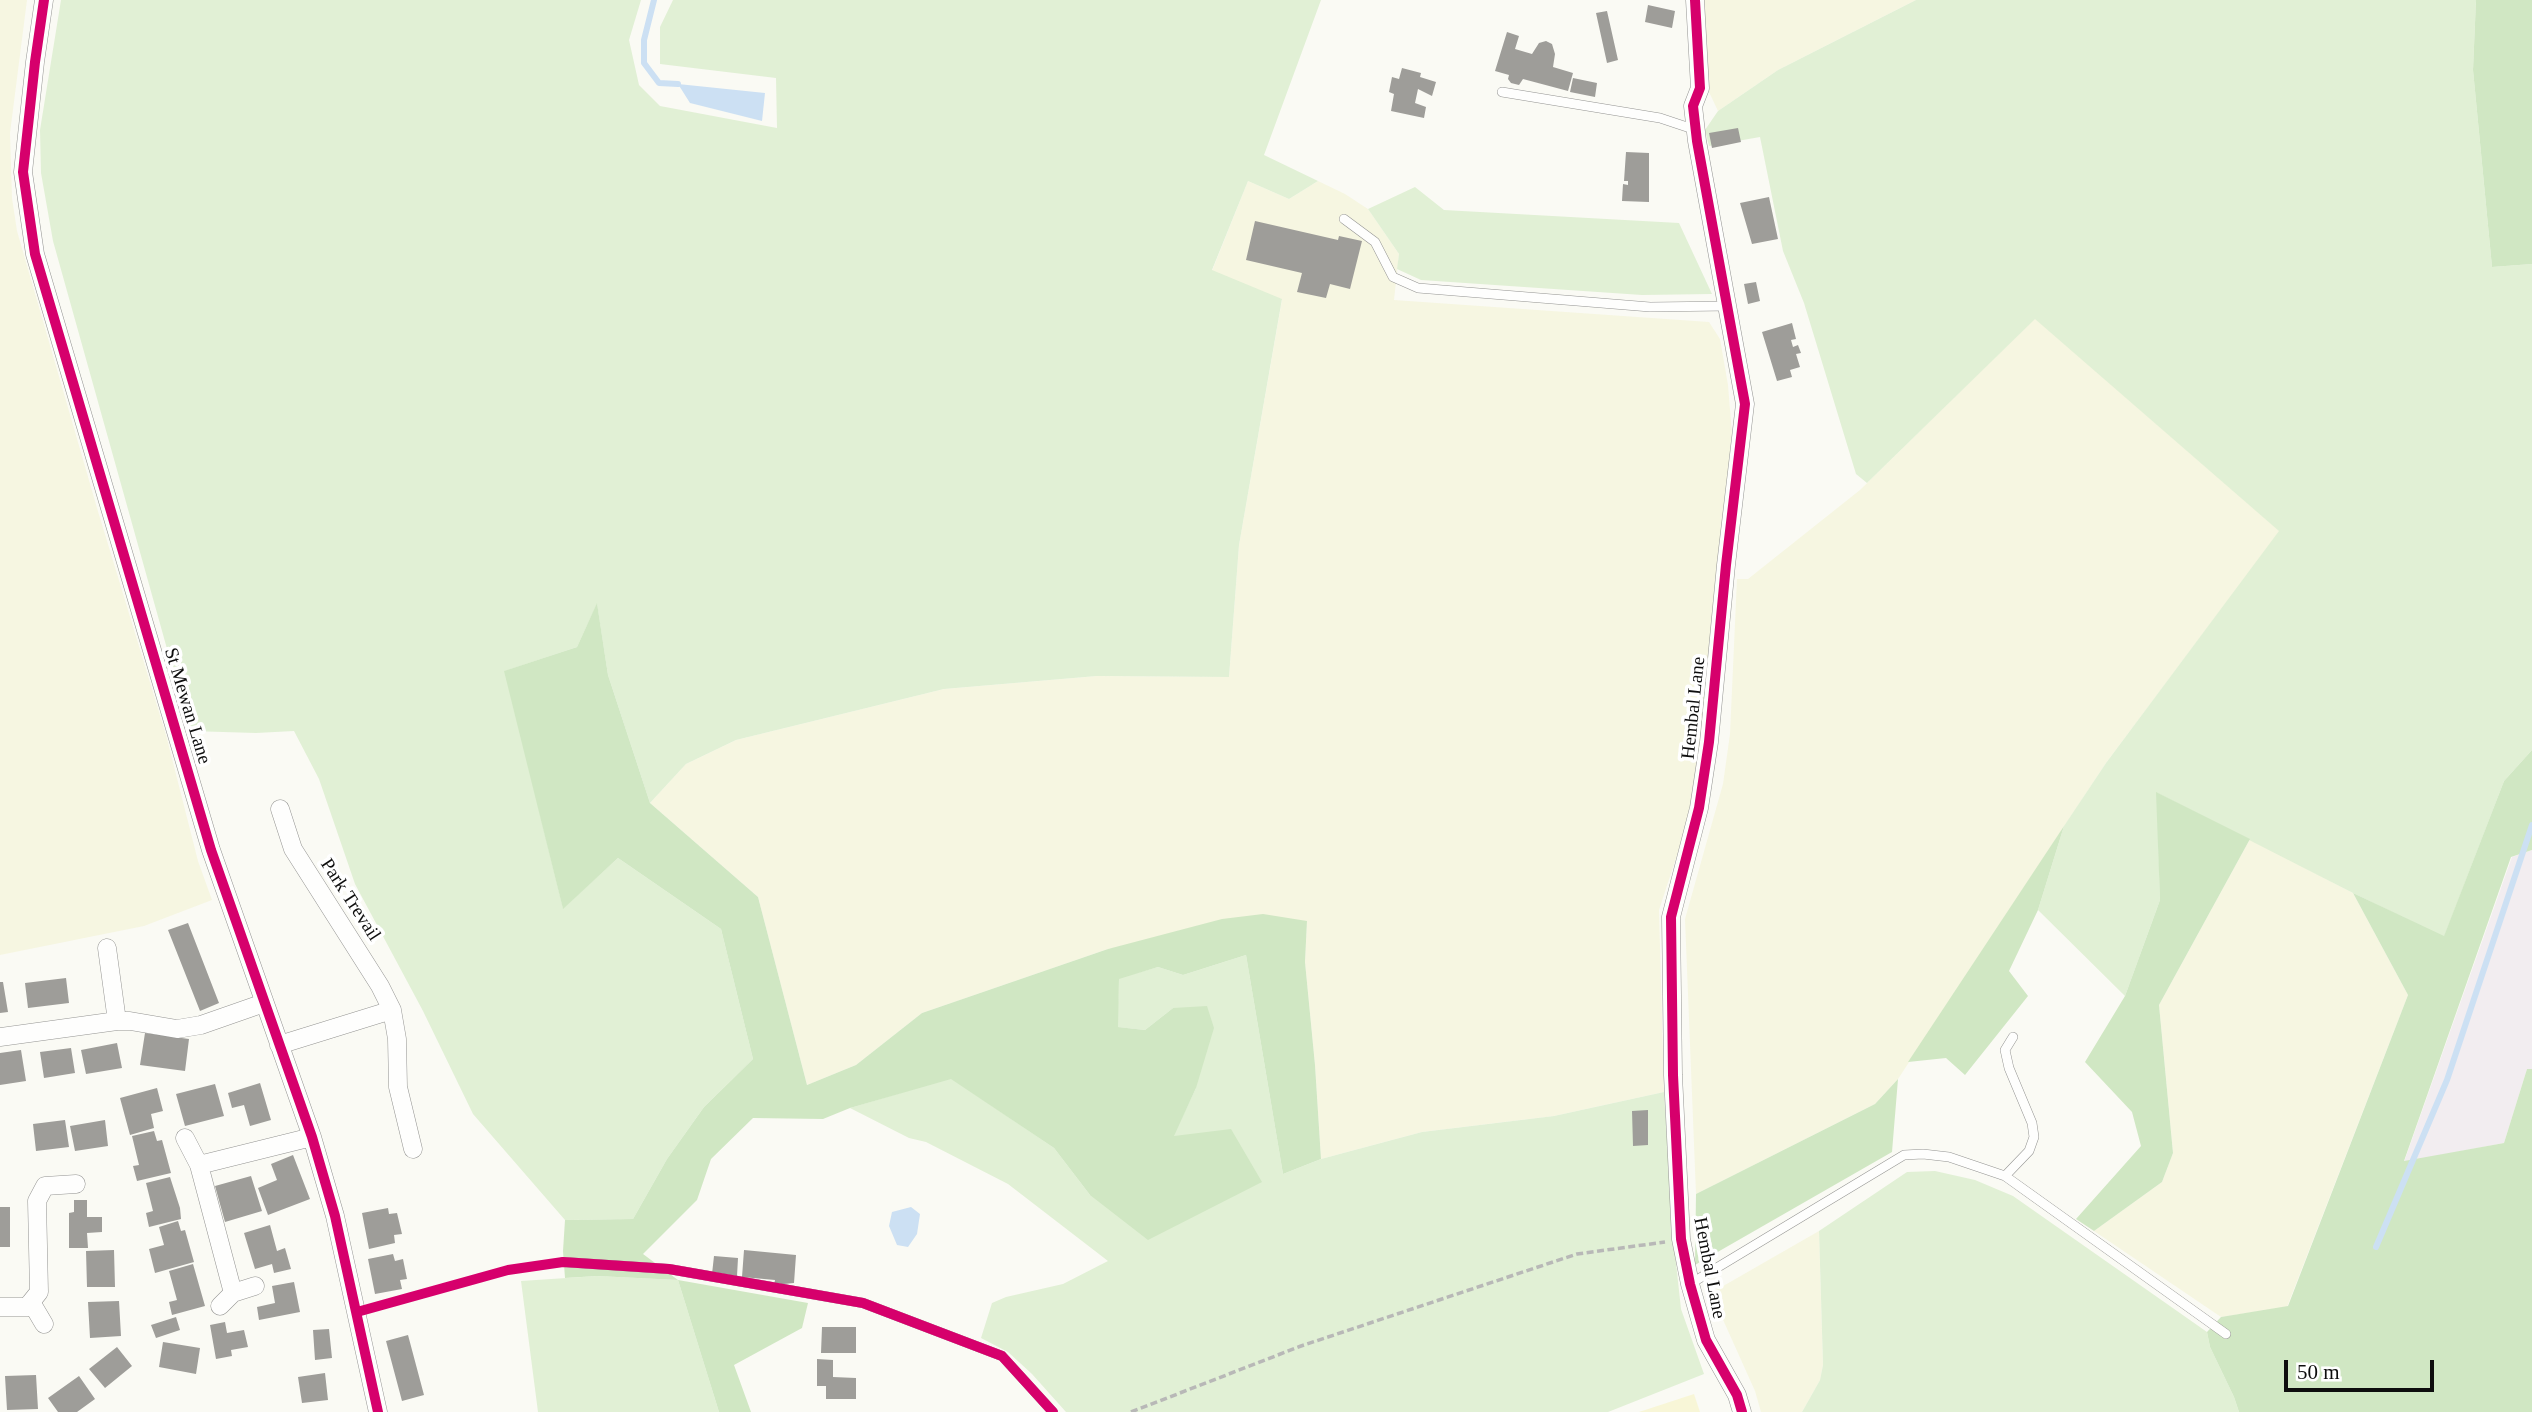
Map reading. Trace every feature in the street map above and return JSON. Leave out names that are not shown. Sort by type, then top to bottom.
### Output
[{"type":"street","name":"St Mewan Lane","points":[[44,0],[34,62],[23,172],[35,254],[211,850],[312,1137],[335,1216],[378,1412]]},
{"type":"street","name":"Hembal Lane","points":[[1695,0],[1700,88],[1693,106],[1745,404],[1709,742],[1699,808],[1671,917],[1673,1075],[1681,1239],[1690,1284],[1706,1340],[1737,1395],[1742,1412]]},
{"type":"street","name":"Park Trevail","points":[[280,810],[293,849],[380,986],[392,1010],[397,1039],[398,1087],[412,1149]]},
{"type":"street","points":[[107,948],[117,1021]]},
{"type":"street","points":[[0,1037],[117,1021],[177,1029],[201,1025],[264,1003]]},
{"type":"street","points":[[279,1045],[392,1010]]},
{"type":"street","points":[[199,1164],[312,1137]]},
{"type":"street","points":[[185,1138],[199,1164],[233,1293]]},
{"type":"street","points":[[0,1307],[27,1307],[39,1292],[37,1201],[45,1186],[76,1184]]},
{"type":"street","points":[[220,1306],[233,1293],[255,1286]]},
{"type":"street","points":[[31,1302],[44,1324]]},
{"type":"lane","points":[[1502,92],[1660,118],[1696,130]]},
{"type":"lane","points":[[1344,219],[1374,242],[1393,277],[1418,288],[1650,307],[1728,306]]},
{"type":"lane","points":[[2005,1176],[2028,1151],[2034,1136],[2032,1123],[2009,1068],[2005,1050],[2012,1037]]},
{"type":"lane","points":[[1690,1284],[1904,1155],[1923,1154],[1949,1157],[2005,1176],[2225,1334]]},
{"type":"lane","points":[[563,1262],[669,1269],[863,1303],[1002,1356],[1053,1412]]},
{"type":"path","points":[[1131,1412],[1301,1346],[1577,1254],[1674,1241]]},
{"type":"path","points":[[357,1312],[509,1270],[563,1262]]},
{"type":"shaded area","points":[[2532,850],[2532,1069],[2527,1069],[2504,1143],[2404,1162],[2512,857]]},
{"type":"green space","points":[[0,0],[27,0],[10,133],[12,198],[17,231],[166,735],[198,861],[212,900],[144,926],[0,955]]},
{"type":"green space","points":[[61,0],[641,0],[629,40],[639,85],[660,106],[777,128],[776,78],[660,64],[660,27],[673,0],[1321,0],[1264,155],[1318,181],[1289,199],[1248,181],[1212,270],[1282,299],[1239,545],[1229,677],[1097,676],[944,689],[736,740],[686,764],[650,803],[608,675],[597,604],[577,647],[505,671],[563,908],[618,858],[721,929],[753,1059],[704,1107],[667,1159],[633,1219],[565,1220],[473,1114],[423,1011],[355,884],[319,779],[294,731],[190,731],[53,241],[41,173],[40,130]]},
{"type":"green space","points":[[1703,0],[1916,0],[1778,70],[1718,111],[1709,92]]},
{"type":"green space","points":[[1916,0],[2476,0],[2473,70],[2492,267],[2532,264],[2532,750],[2504,781],[2444,937],[2157,793],[2160,900],[2125,996],[2038,910],[2064,826],[2106,763],[2279,531],[2035,319],[1867,483],[1856,474],[1804,303],[1783,251],[1760,137],[1709,146],[1705,130],[1718,111],[1778,70]]},
{"type":"green space","points":[[2476,0],[2532,0],[2532,264],[2492,267],[2473,70]]},
{"type":"green space","points":[[1248,181],[1289,199],[1318,181],[1368,209],[1399,254],[1394,300],[1709,322],[1720,339],[1728,385],[1732,434],[1696,797],[1659,910],[1664,1092],[1554,1116],[1422,1132],[1321,1159],[1305,962],[1307,922],[1108,949],[922,1013],[856,1065],[807,1085],[758,897],[650,803],[686,764],[736,740],[944,689],[1097,676],[1229,677],[1239,545],[1282,300],[1212,271]]},
{"type":"green space","points":[[1415,187],[1444,210],[1679,223],[1712,294],[1642,295],[1421,280],[1397,269],[1399,254],[1368,209]]},
{"type":"green space","points":[[2035,318],[2280,531],[2106,763],[1898,1079],[1875,1104],[1696,1194],[1685,919],[1723,784],[1730,734],[1737,579],[1748,579],[1860,490]]},
{"type":"green space","points":[[597,603],[608,675],[650,803],[758,897],[807,1085],[856,1065],[922,1013],[1108,949],[1222,919],[1263,914],[1307,921],[1305,962],[1321,1159],[1283,1174],[1246,955],[1183,975],[1158,967],[1119,979],[1118,1027],[1145,1030],[1173,1008],[1207,1006],[1214,1028],[1196,1088],[1174,1136],[1231,1129],[1262,1182],[1148,1240],[1090,1195],[1054,1148],[951,1079],[850,1108],[823,1119],[753,1118],[711,1159],[697,1200],[643,1254],[678,1280],[597,1276],[565,1278],[565,1220],[633,1219],[667,1159],[704,1107],[753,1059],[721,929],[618,858],[563,909],[504,671],[577,647]]},
{"type":"green space","points":[[2532,750],[2532,850],[2511,857],[2404,1161],[2504,1143],[2527,1069],[2532,1069],[2532,1412],[2239,1412],[2210,1347],[2207,1332],[2221,1317],[2288,1306],[2408,995],[2353,893],[2444,936],[2504,781]]},
{"type":"green space","points":[[2156,792],[2250,839],[2159,1005],[2173,1153],[2162,1182],[2094,1231],[2076,1219],[2141,1146],[2132,1112],[2085,1062],[2125,996],[2160,900]]},
{"type":"green space","points":[[2064,826],[2038,910],[2009,971],[2028,996],[1965,1075],[1946,1058],[1908,1062]]},
{"type":"green space","points":[[2250,839],[2353,893],[2408,995],[2287,1307],[2221,1317],[2094,1231],[2162,1182],[2173,1153],[2159,1005]]},
{"type":"green space","points":[[1246,955],[1283,1174],[1321,1159],[1422,1132],[1554,1116],[1664,1092],[1673,1235],[1681,1309],[1704,1374],[1608,1412],[1066,1412],[1008,1352],[981,1338],[992,1303],[1006,1297],[1063,1284],[1108,1261],[1008,1184],[926,1142],[909,1138],[850,1108],[951,1078],[1054,1148],[1090,1195],[1173,1136],[1196,1088],[1173,1008],[1145,1030],[1117,1027],[1119,978],[1158,967],[1183,975]]},
{"type":"green space","points":[[1898,1079],[1892,1152],[1695,1265],[1696,1194],[1875,1104]]},
{"type":"green space","points":[[1935,1171],[1975,1180],[2013,1196],[2207,1332],[2210,1347],[2239,1412],[1802,1412],[1820,1380],[1823,1365],[1819,1231],[1907,1172]]},
{"type":"green space","points":[[1819,1231],[1823,1365],[1820,1380],[1802,1412],[1761,1412],[1755,1391],[1711,1293]]},
{"type":"green space","points":[[597,1276],[678,1280],[719,1412],[538,1412],[521,1281]]},
{"type":"green space","points":[[678,1280],[808,1303],[802,1328],[734,1365],[751,1412],[719,1412]]},
{"type":"sand","points":[[1694,1394],[1700,1412],[1639,1412]]},
{"type":"water","points":[[678,84],[765,93],[762,121],[690,103]]},
{"type":"water","points":[[911,1207],[920,1214],[917,1234],[908,1247],[897,1245],[889,1226],[892,1212]]},
{"type":"building","points":[[1648,5],[1675,11],[1672,28],[1645,22]]},
{"type":"building","points":[[1607,11],[1618,60],[1607,63],[1596,13]]},
{"type":"building","points":[[1507,32],[1519,36],[1515,49],[1532,54],[1539,43],[1546,41],[1552,44],[1555,54],[1553,67],[1573,73],[1568,91],[1523,79],[1519,85],[1511,83],[1509,75],[1495,71]]},
{"type":"building","points":[[1402,68],[1421,73],[1420,77],[1436,82],[1432,96],[1418,89],[1415,103],[1426,107],[1424,118],[1391,111],[1394,94],[1389,92],[1392,77],[1399,79]]},
{"type":"building","points":[[1573,78],[1597,83],[1595,97],[1570,92]]},
{"type":"building","points":[[1738,128],[1741,142],[1712,148],[1709,133]]},
{"type":"building","points":[[1626,152],[1649,153],[1649,202],[1622,201],[1623,184],[1628,185],[1628,181],[1624,181]]},
{"type":"building","points":[[1769,197],[1778,239],[1752,244],[1740,203]]},
{"type":"building","points":[[1255,221],[1338,240],[1339,236],[1362,241],[1350,289],[1330,284],[1326,298],[1297,292],[1302,273],[1246,260]]},
{"type":"building","points":[[1756,282],[1760,301],[1748,304],[1744,284]]},
{"type":"building","points":[[1792,323],[1796,339],[1791,340],[1793,347],[1798,345],[1801,353],[1796,354],[1800,367],[1790,370],[1792,377],[1777,381],[1762,332]]},
{"type":"building","points":[[188,923],[219,1003],[200,1011],[168,930]]},
{"type":"building","points":[[66,978],[69,1003],[28,1008],[25,983]]},
{"type":"building","points":[[0,982],[3,982],[8,1012],[0,1013]]},
{"type":"building","points":[[145,1033],[189,1039],[185,1071],[140,1065]]},
{"type":"building","points":[[117,1043],[122,1068],[86,1074],[81,1050]]},
{"type":"building","points":[[71,1048],[75,1073],[44,1078],[40,1052]]},
{"type":"building","points":[[21,1050],[26,1081],[0,1085],[0,1053]]},
{"type":"building","points":[[260,1083],[271,1120],[250,1126],[244,1105],[232,1108],[228,1093]]},
{"type":"building","points":[[215,1084],[224,1116],[185,1126],[176,1094]]},
{"type":"building","points":[[157,1088],[163,1111],[151,1114],[154,1128],[130,1135],[120,1098]]},
{"type":"building","points":[[1648,1110],[1648,1145],[1633,1146],[1632,1111]]},
{"type":"building","points":[[65,1120],[69,1147],[36,1151],[33,1124]]},
{"type":"building","points":[[105,1120],[108,1146],[75,1151],[70,1126]]},
{"type":"building","points":[[154,1131],[157,1141],[162,1140],[171,1173],[137,1181],[133,1166],[139,1165],[132,1136]]},
{"type":"building","points":[[293,1155],[310,1199],[268,1215],[258,1188],[277,1180],[271,1164]]},
{"type":"building","points":[[251,1176],[262,1211],[225,1222],[215,1186]]},
{"type":"building","points":[[170,1177],[181,1219],[149,1227],[146,1213],[153,1211],[146,1183]]},
{"type":"building","points":[[74,1200],[87,1200],[87,1217],[102,1217],[102,1232],[87,1233],[88,1248],[69,1248],[69,1213],[74,1212]]},
{"type":"building","points":[[0,1207],[10,1207],[10,1247],[0,1247]]},
{"type":"building","points":[[388,1208],[389,1214],[397,1213],[402,1234],[394,1235],[395,1243],[369,1249],[362,1213]]},
{"type":"building","points":[[178,1221],[181,1231],[185,1230],[194,1262],[155,1273],[149,1249],[164,1245],[159,1227]]},
{"type":"building","points":[[270,1225],[277,1251],[285,1248],[291,1269],[274,1273],[272,1264],[255,1269],[244,1233]]},
{"type":"building","points":[[114,1250],[115,1287],[87,1287],[86,1251]]},
{"type":"building","points":[[744,1250],[796,1255],[794,1283],[774,1285],[775,1280],[742,1277]]},
{"type":"building","points":[[393,1254],[395,1261],[403,1259],[407,1279],[400,1280],[402,1289],[375,1294],[368,1259]]},
{"type":"building","points":[[714,1256],[738,1258],[737,1276],[712,1274]]},
{"type":"building","points":[[193,1264],[205,1306],[172,1315],[169,1302],[177,1300],[169,1271]]},
{"type":"building","points":[[294,1282],[300,1312],[259,1320],[257,1307],[275,1303],[272,1286]]},
{"type":"building","points":[[119,1301],[121,1336],[90,1338],[88,1302]]},
{"type":"building","points":[[176,1317],[180,1330],[156,1338],[151,1325]]},
{"type":"building","points":[[225,1322],[227,1333],[244,1330],[248,1347],[231,1350],[232,1356],[216,1359],[210,1325]]},
{"type":"building","points":[[822,1327],[856,1327],[856,1353],[821,1353]]},
{"type":"building","points":[[329,1329],[332,1358],[315,1360],[313,1330]]},
{"type":"building","points":[[408,1335],[424,1395],[402,1401],[386,1341]]},
{"type":"building","points":[[163,1342],[200,1348],[196,1374],[159,1367]]},
{"type":"building","points":[[117,1347],[132,1366],[105,1388],[89,1369]]},
{"type":"building","points":[[817,1359],[833,1360],[833,1377],[856,1378],[856,1399],[826,1399],[826,1386],[817,1386]]},
{"type":"building","points":[[325,1373],[328,1400],[302,1403],[298,1377]]},
{"type":"building","points":[[36,1375],[38,1409],[7,1410],[5,1376]]},
{"type":"building","points":[[79,1376],[95,1399],[77,1412],[58,1412],[48,1398]]},
{"type":"waterway","points":[[654,0],[644,40],[644,63],[659,83],[678,84]]},
{"type":"waterway","points":[[2376,1247],[2447,1080],[2532,825]]},
{"type":"cycle path","points":[[44,0],[23,172],[35,254],[211,850],[312,1137],[335,1216],[378,1412]]},
{"type":"cycle path","points":[[1695,0],[1700,88],[1693,106],[1697,141],[1745,404],[1709,742],[1699,808],[1671,917],[1673,1075],[1681,1239],[1690,1284],[1706,1340],[1737,1395],[1742,1412]]},
{"type":"cycle path","points":[[357,1312],[508,1270],[563,1262],[669,1269],[863,1303],[1002,1356],[1053,1412]]}]
